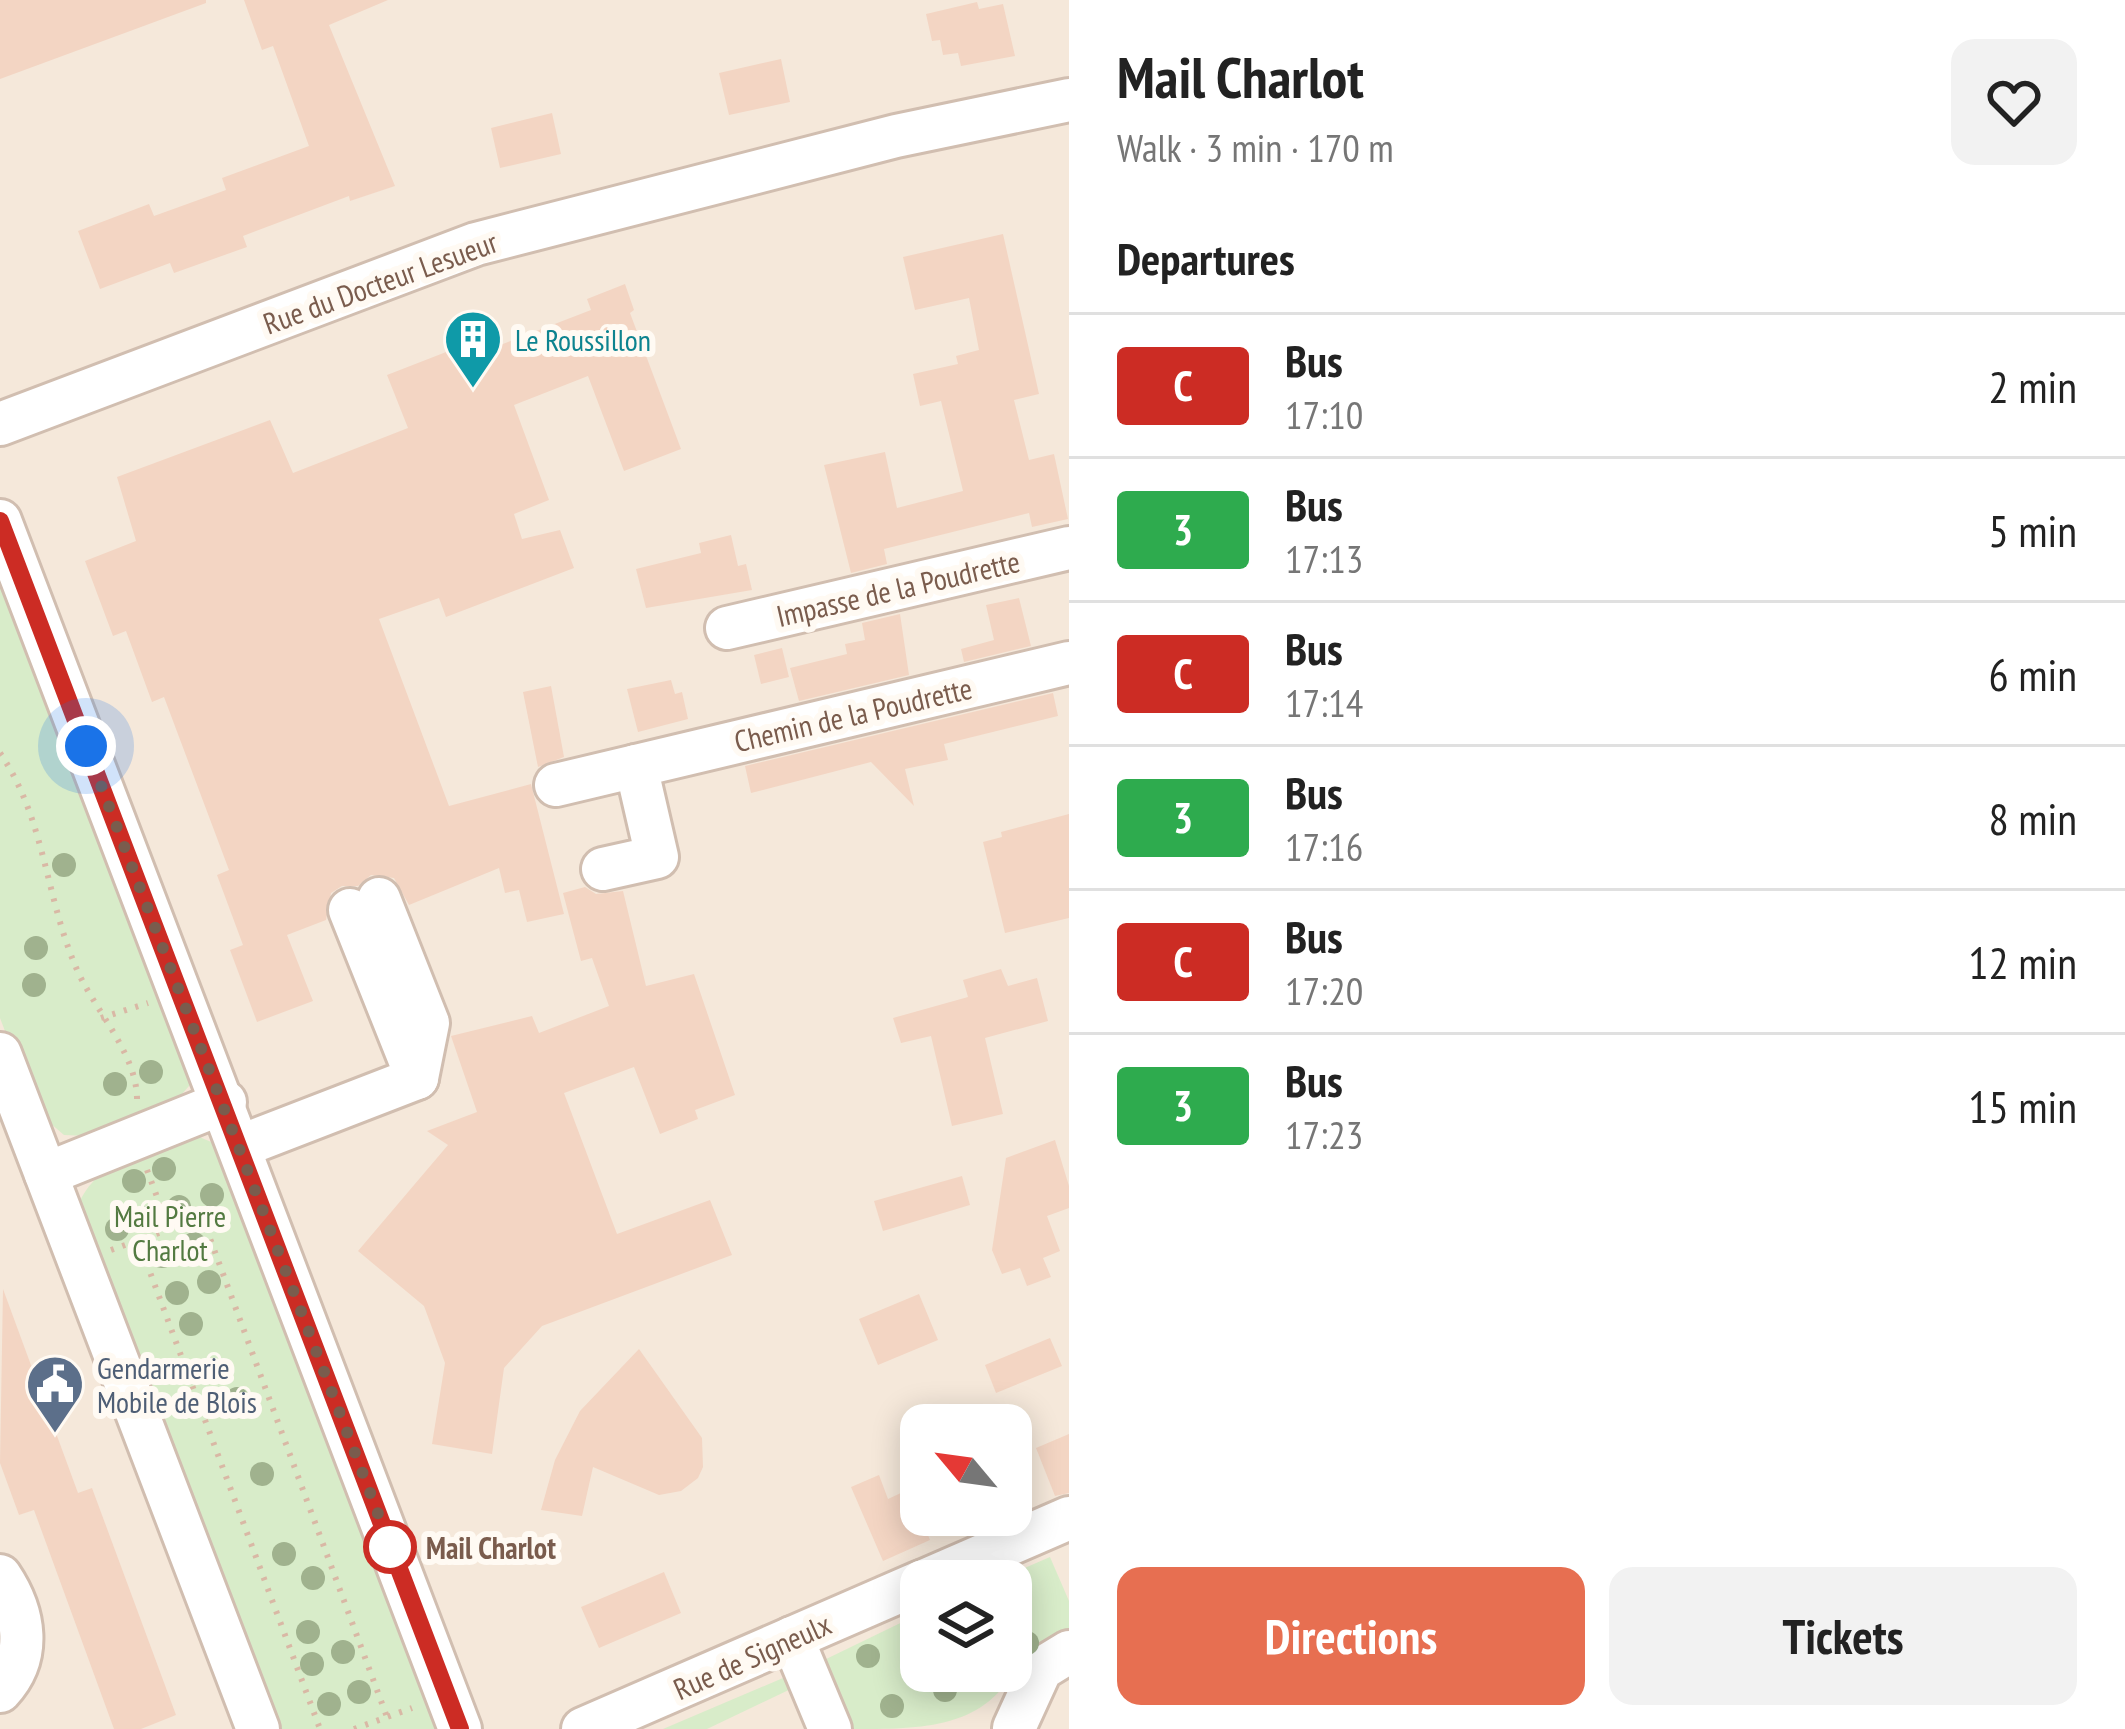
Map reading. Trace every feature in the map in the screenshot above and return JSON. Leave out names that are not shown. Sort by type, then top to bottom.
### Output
[{"type":"street","name":"Rue du Docteur Lesueur","points":[[0,424],[476,244],[769,173],[896,136],[1069,100]]},
{"type":"street","name":"Rue du Docteur Lesueur","points":[[769,173],[1069,130]]},
{"type":"street","points":[[0,521],[460,1729]]},
{"type":"street","name":"Impasse de la Poudrette","points":[[727,628],[1069,548]]},
{"type":"street","name":"Chemin de la Poudrette","points":[[556,785],[1069,663]]},
{"type":"street","points":[[603,869],[657,857],[636,766]]},
{"type":"street","points":[[241,1146],[417,1078],[364,904]]},
{"type":"street","points":[[0,1054],[257,1729]]},
{"type":"street","points":[[46,1174],[225,1102]]},
{"type":"street","name":"Rue de Signeulx","points":[[973,1560],[1069,1518]]},
{"type":"street","points":[[0,1576],[15,1598],[22,1631],[17,1673],[0,1691]]},
{"type":"street","name":"Rue de Signeulx","points":[[583,1729],[900,1591]]},
{"type":"street","points":[[792,1638],[830,1729]]},
{"type":"street","points":[[978,1729],[999,1724],[1014,1728],[1041,1669],[1069,1652]]},
{"type":"path","points":[[0,753],[27,794],[73,963],[137,1088],[137,1117]]},
{"type":"path","points":[[101,1018],[163,998]]},
{"type":"path","points":[[146,1166],[169,1229]]},
{"type":"path","points":[[106,1251],[232,1207]]},
{"type":"path","points":[[202,1217],[387,1717]]},
{"type":"path","points":[[137,1240],[320,1729]]},
{"type":"path","points":[[355,1729],[413,1707]]},
{"type":"shaded area","points":[[0,0],[1069,0],[1069,1729],[0,1729]]},
{"type":"green space","name":"Mail Pierre Charlot","points":[[0,549],[192,1063],[189,1086],[175,1102],[87,1136],[64,1135],[35,1110],[0,1018]]},
{"type":"green space","name":"Mail Pierre Charlot","points":[[197,1136],[216,1144],[443,1729],[270,1729],[76,1211],[95,1180],[124,1158]]},
{"type":"green space","points":[[1050,1557],[1069,1601],[1069,1629],[1032,1646],[1032,1565]]},
{"type":"green space","points":[[900,1623],[900,1692],[998,1692],[977,1710],[932,1725],[850,1729],[820,1662]]},
{"type":"green space","points":[[790,1675],[795,1687],[707,1729],[663,1729]]},
{"type":"building","points":[[0,0],[206,0],[206,3],[0,79]]},
{"type":"building","points":[[244,0],[388,0],[329,25],[395,186],[350,201],[349,196],[243,236],[247,247],[174,273],[170,263],[100,289],[78,231],[149,204],[154,216],[226,190],[222,178],[309,146],[273,46],[262,50]]},
{"type":"building","points":[[977,2],[979,9],[1003,4],[1015,56],[961,66],[958,53],[943,55],[940,40],[932,41],[926,14]]},
{"type":"building","points":[[781,59],[790,102],[729,115],[719,73]]},
{"type":"building","points":[[552,113],[561,154],[500,168],[491,128]]},
{"type":"building","points":[[1003,234],[1039,394],[1014,400],[1029,460],[1054,454],[1068,519],[1032,527],[1029,513],[884,549],[887,564],[851,573],[824,465],[885,452],[897,508],[963,491],[941,401],[920,406],[913,374],[958,364],[956,356],[979,350],[969,298],[915,310],[903,257]]},
{"type":"building","points":[[625,284],[634,310],[630,313],[681,449],[624,471],[588,376],[514,405],[549,500],[514,514],[522,539],[560,530],[574,568],[446,617],[439,598],[379,619],[449,806],[531,784],[564,914],[527,922],[519,890],[505,893],[499,868],[409,905],[394,878],[371,875],[358,886],[342,886],[331,893],[326,920],[287,935],[313,1001],[257,1022],[230,950],[243,945],[217,875],[229,870],[164,697],[152,702],[126,631],[113,636],[85,561],[136,541],[117,477],[270,420],[293,473],[408,428],[387,375],[459,347],[464,359],[591,310],[587,299]]},
{"type":"building","points":[[731,535],[738,566],[746,564],[752,590],[646,608],[636,569],[701,553],[699,543]]},
{"type":"building","points":[[1019,598],[1031,646],[964,662],[961,649],[994,640],[986,605]]},
{"type":"building","points":[[900,614],[909,675],[799,701],[790,668],[847,654],[845,644],[865,640],[862,623]]},
{"type":"building","points":[[782,648],[789,677],[761,684],[754,655]]},
{"type":"building","points":[[671,680],[675,694],[682,692],[688,719],[638,732],[627,689]]},
{"type":"building","points":[[551,686],[564,757],[538,767],[523,692]]},
{"type":"building","points":[[1053,693],[1058,716],[944,744],[948,760],[905,769],[914,806],[871,762],[751,793],[745,766]]},
{"type":"building","points":[[1069,814],[1069,918],[1005,933],[983,842],[1002,837],[1001,832]]},
{"type":"building","points":[[585,887],[596,894],[623,891],[646,986],[694,974],[735,1095],[695,1110],[698,1119],[660,1134],[634,1067],[564,1093],[617,1234],[710,1200],[732,1255],[542,1326],[504,1368],[492,1454],[432,1444],[445,1363],[424,1306],[358,1251],[448,1145],[427,1131],[477,1112],[451,1036],[532,1016],[539,1033],[609,1006],[592,958],[581,961],[563,893]]},
{"type":"building","points":[[1001,969],[1008,986],[1037,978],[1048,1021],[985,1038],[1003,1114],[952,1126],[931,1036],[901,1043],[893,1018],[968,997],[963,980]]},
{"type":"building","points":[[1055,1140],[1069,1186],[1069,1208],[1047,1216],[1060,1251],[1043,1258],[1051,1277],[1027,1286],[1020,1268],[1002,1274],[992,1250],[1006,1158]]},
{"type":"building","points":[[962,1176],[970,1205],[883,1231],[874,1201]]},
{"type":"building","points":[[3,1289],[78,1493],[92,1488],[176,1715],[141,1729],[114,1729],[34,1510],[19,1515],[0,1463]]},
{"type":"building","points":[[919,1294],[938,1340],[878,1365],[859,1319]]},
{"type":"building","points":[[1050,1338],[1062,1366],[996,1393],[985,1365]]},
{"type":"building","points":[[639,1349],[702,1438],[703,1467],[698,1478],[681,1491],[659,1495],[593,1467],[582,1516],[541,1510],[555,1460],[580,1411]]},
{"type":"building","points":[[1069,1434],[1069,1493],[1055,1496],[1036,1448]]},
{"type":"building","points":[[879,1475],[888,1499],[900,1493],[900,1536],[928,1536],[930,1540],[883,1561],[851,1487]]},
{"type":"building","points":[[664,1572],[681,1613],[599,1648],[581,1607]]},
{"type":"bus line","name":"C","points":[[0,521],[460,1729]]},
{"type":"place","name":"Le Roussillon","points":[[473,390]]},
{"type":"place","name":"Gendarmerie Mobile de Blois","points":[[55,1435]]},
{"type":"place","name":"Mail Charlot","points":[[390,1547]]},
{"type":"route","points":[[86,746],[393,1553],[390,1547]]}]
